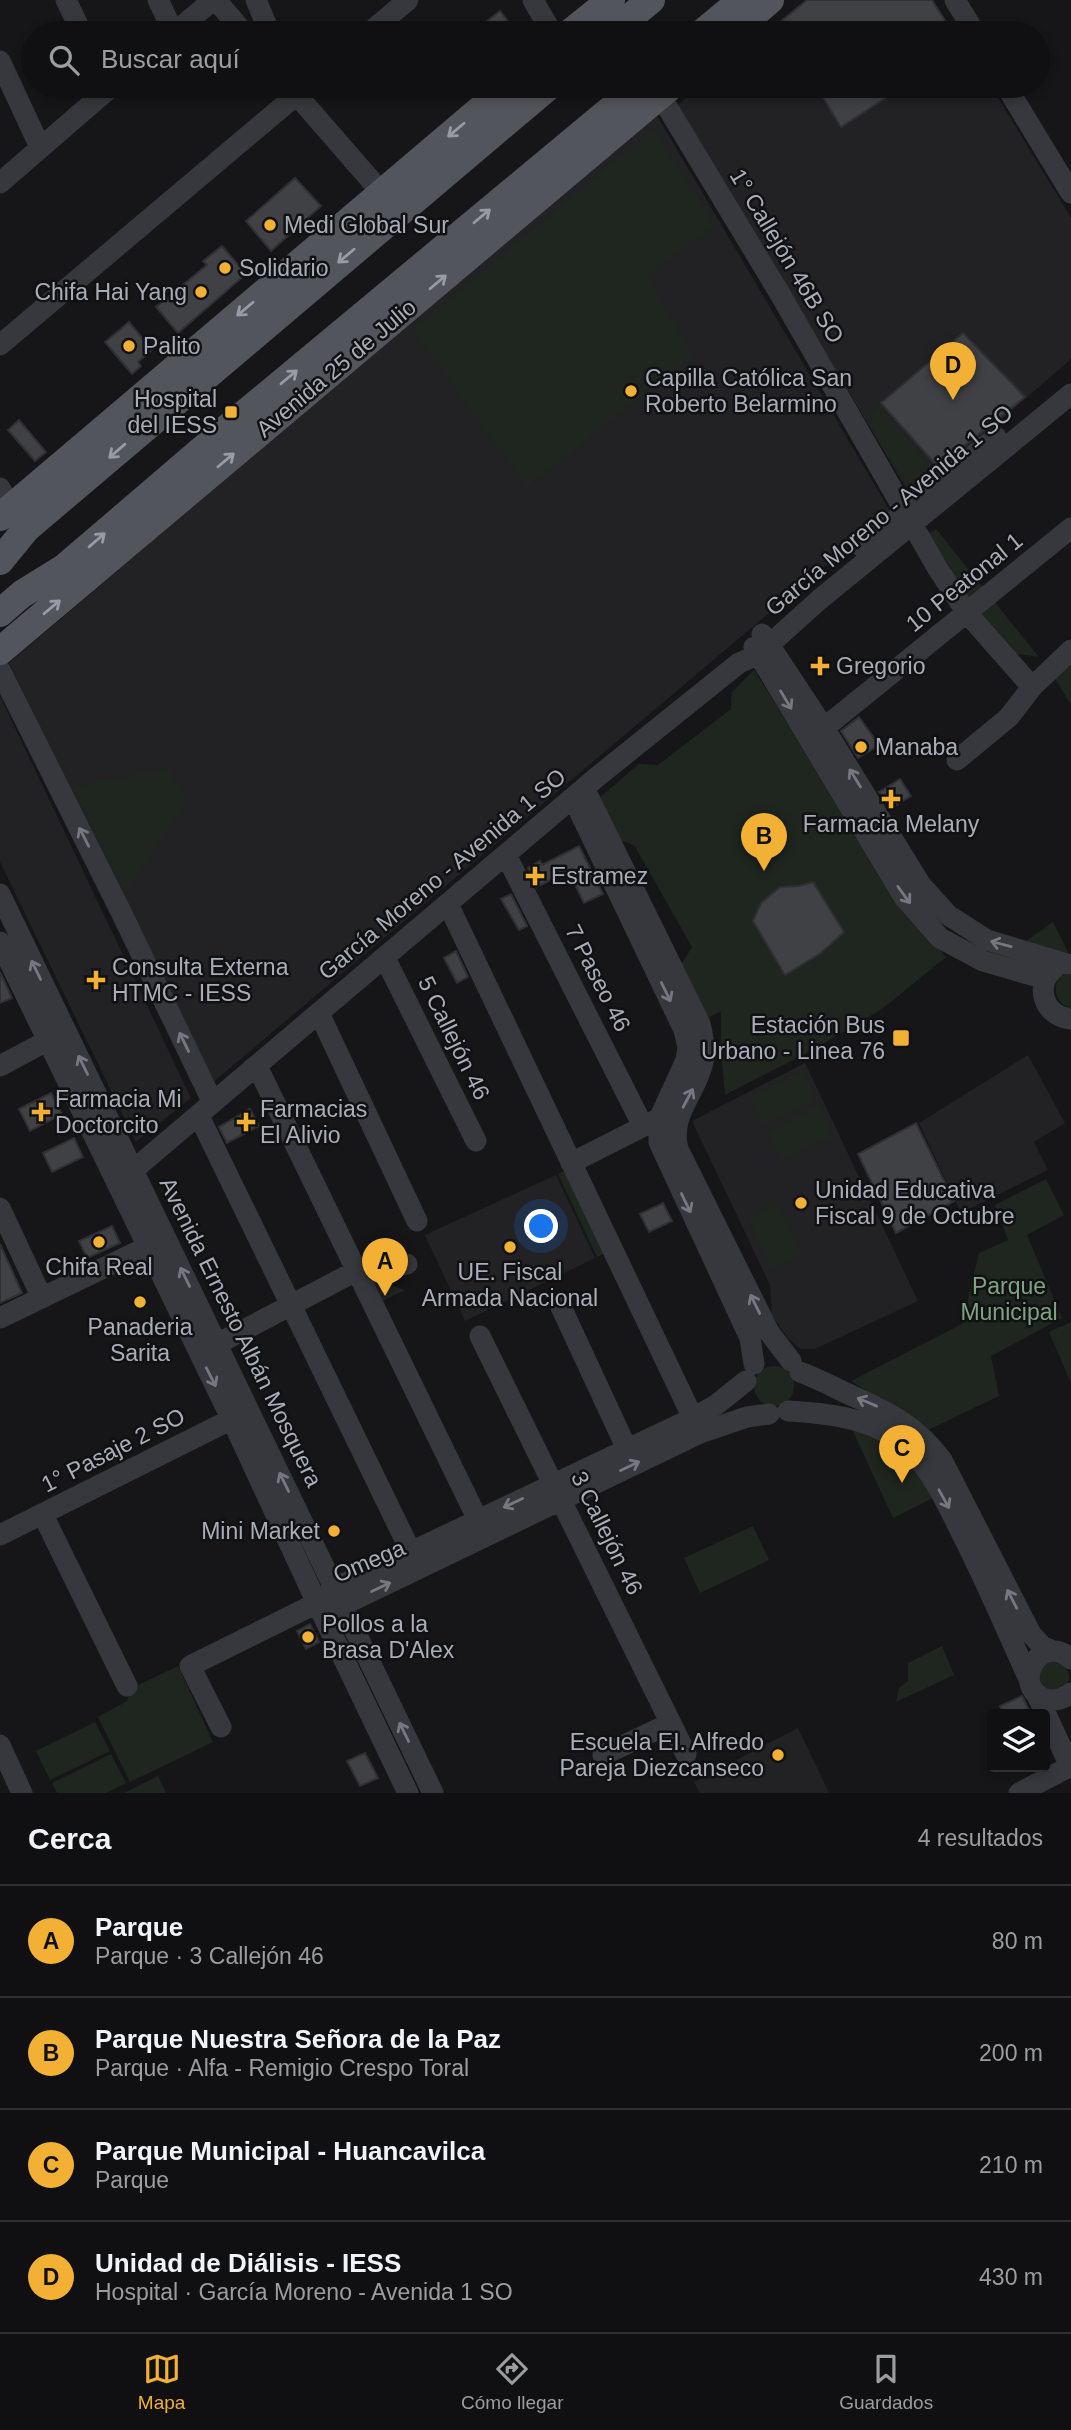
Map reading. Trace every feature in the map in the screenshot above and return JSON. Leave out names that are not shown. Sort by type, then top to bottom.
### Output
[{"type":"main road","points":[[585,21],[611,0]]},
{"type":"main road","points":[[626,21],[651,0]]},
{"type":"main road","points":[[717,21],[742,0]]},
{"type":"main road","points":[[746,21],[770,0]]},
{"type":"main road","points":[[3,504],[160,380],[494,98]]},
{"type":"main road","points":[[469,152],[507,98]]},
{"type":"main road","points":[[0,561],[27,528],[534,98]]},
{"type":"main road","name":"Avenida 25 de Julio","points":[[5,609],[22,594],[64,568],[231,425],[617,104],[633,98]]},
{"type":"main road","name":"Avenida 25 de Julio","points":[[0,651],[551,187],[647,98]]},
{"type":"main road","points":[[551,187],[617,104]]},
{"type":"main road","points":[[160,380],[231,353]]},
{"type":"main road","points":[[231,425],[288,408]]},
{"type":"street","points":[[66,0],[76,21]]},
{"type":"street","points":[[158,0],[168,21]]},
{"type":"street","points":[[189,21],[214,0],[233,21]]},
{"type":"street","points":[[256,0],[265,21]]},
{"type":"street","points":[[383,21],[408,0]]},
{"type":"street","points":[[533,0],[545,21]]},
{"type":"street","points":[[955,0],[968,21]]},
{"type":"street","points":[[0,61],[40,147]]},
{"type":"street","points":[[0,183],[96,98]]},
{"type":"street","points":[[0,345],[284,98]]},
{"type":"street","points":[[304,98],[382,193]]},
{"type":"street","name":"1° Callejón 46B SO","points":[[662,98],[967,613],[1032,687]]},
{"type":"street","points":[[1013,98],[1071,192]]},
{"type":"street","points":[[0,166],[40,147]]},
{"type":"street","name":"García Moreno - Avenida 1 SO","points":[[126,1177],[579,793],[739,663],[1071,377]]},
{"type":"street","name":"García Moreno - Avenida 1 SO","points":[[908,517],[1071,394]]},
{"type":"street","name":"10 Peatonal 1","points":[[824,727],[1071,528]]},
{"type":"street","points":[[760,643],[824,727],[921,885],[948,915],[987,940],[1069,964]]},
{"type":"street","points":[[760,643],[904,897],[940,938],[984,961],[1045,979]]},
{"type":"street","points":[[957,760],[1009,717],[1032,687],[1071,650]]},
{"type":"street","points":[[0,670],[121,912],[290,1305],[411,1552]]},
{"type":"street","points":[[571,1163],[651,1122],[686,1060],[688,1047],[684,1030],[579,793]]},
{"type":"street","points":[[579,793],[699,1024],[705,1043],[703,1061],[698,1079],[679,1115],[676,1126],[678,1149],[769,1332],[796,1367],[803,1388],[801,1398],[778,1413],[754,1405],[748,1398],[750,1338],[662,1154],[651,1122]]},
{"type":"street","name":"7 Paseo 46","points":[[506,855],[651,1122]]},
{"type":"street","name":"Avenida Ernesto Albán Mosquera","points":[[0,894],[57,1036],[126,1177],[217,1345],[241,1415],[317,1603],[408,1793]]},
{"type":"street","points":[[448,904],[693,1418]]},
{"type":"street","name":"Avenida Ernesto Albán Mosquera","points":[[0,942],[57,1036]]},
{"type":"street","name":"5 Callejón 46","points":[[385,958],[476,1141]]},
{"type":"street","points":[[1069,964],[1051,971],[1045,979],[1043,996],[1052,1012],[1069,1020]]},
{"type":"street","points":[[319,1013],[417,1221]]},
{"type":"street","points":[[0,1066],[57,1036]]},
{"type":"street","points":[[257,1066],[478,1520]]},
{"type":"street","name":"Avenida Ernesto Albán Mosquera","points":[[126,1177],[149,1246],[339,1597],[433,1793]]},
{"type":"street","points":[[0,1209],[42,1298]]},
{"type":"street","points":[[0,1318],[149,1246]]},
{"type":"street","points":[[217,1345],[356,1271],[407,1264]]},
{"type":"street","points":[[561,1307],[627,1449]]},
{"type":"street","name":"3 Callejón 46","points":[[480,1336],[686,1754]]},
{"type":"street","points":[[750,1372],[762,1359],[782,1357],[796,1367],[880,1407],[906,1423],[928,1442],[942,1460],[1031,1634],[1042,1646],[1064,1654]]},
{"type":"street","name":"Omega","points":[[317,1603],[339,1597],[557,1492],[627,1449],[716,1405],[750,1372]]},
{"type":"street","name":"Omega","points":[[339,1597],[411,1552],[478,1520],[557,1492],[699,1433],[747,1417],[778,1413],[828,1415],[872,1426],[895,1438],[914,1454],[944,1498],[1071,1767]]},
{"type":"street","name":"1° Pasaje 2 SO","points":[[0,1535],[241,1415]]},
{"type":"street","points":[[43,1515],[127,1686]]},
{"type":"street","points":[[221,1727],[190,1666],[317,1603]]},
{"type":"street","points":[[1064,1654],[1038,1657],[1032,1663],[1033,1686],[1049,1700],[1057,1700],[1071,1694]]},
{"type":"street","points":[[603,1755],[671,1723]]},
{"type":"street","points":[[0,1745],[5,1769],[22,1793]]},
{"type":"street","points":[[1019,1793],[1071,1767]]},
{"type":"shaded area","points":[[686,98],[998,98],[1071,218],[1071,359],[912,498],[678,105]]},
{"type":"shaded area","points":[[656,114],[890,511],[211,1084],[9,663]]},
{"type":"shaded area","name":"Consulta Externa HTMC - IESS","points":[[0,696],[191,1098],[136,1142],[0,862]]},
{"type":"shaded area","points":[[1028,1055],[1065,1123],[1034,1142],[1048,1170],[961,1213],[919,1123]]},
{"type":"shaded area","name":"Unidad Educativa Fiscal 9 de Octubre","points":[[805,1063],[918,1301],[815,1349],[800,1349],[787,1337],[772,1315],[770,1285],[692,1121]]},
{"type":"shaded area","name":"UE. Fiscal Armada Nacional","points":[[556,1175],[595,1258],[465,1321],[425,1235]]},
{"type":"shaded area","name":"Escuela EI. Alfredo Pareja Diezcanseco","points":[[798,1728],[829,1793],[700,1793],[694,1782]]},
{"type":"green space","points":[[654,128],[714,226],[647,276],[693,356],[527,487],[413,330]]},
{"type":"green space","points":[[880,406],[937,474],[913,496],[866,417]]},
{"type":"green space","points":[[936,529],[1039,657],[1002,654],[929,533]]},
{"type":"green space","points":[[1071,647],[1071,705],[1047,665]]},
{"type":"green space","points":[[754,670],[896,897],[946,957],[882,1009],[816,1048],[725,1095],[721,1011],[707,1018],[681,965],[692,947],[634,845],[619,840],[598,799],[639,764],[658,765],[731,709],[732,692]]},
{"type":"green space","points":[[168,768],[187,800],[125,893],[72,787]]},
{"type":"green space","points":[[1053,922],[1069,954],[1026,941]]},
{"type":"green space","points":[[1071,971],[1071,1009],[1060,1001],[1056,984],[1064,974]]},
{"type":"green space","points":[[802,1070],[815,1101],[764,1126],[750,1097]]},
{"type":"green space","points":[[820,1105],[833,1136],[782,1161],[768,1132]]},
{"type":"green space","points":[[571,1167],[610,1251],[597,1257],[558,1174]]},
{"type":"green space","name":"Parque Municipal","points":[[1046,1179],[1064,1215],[1027,1235],[1062,1318],[991,1356],[999,1396],[928,1430],[851,1381],[962,1324],[979,1253],[1008,1240],[995,1205]]},
{"type":"green space","points":[[777,1203],[802,1253],[772,1270],[748,1218]]},
{"type":"green space","points":[[373,1279],[405,1290],[381,1302],[369,1281]]},
{"type":"green space","points":[[1071,1322],[1071,1383],[1049,1332]]},
{"type":"green space","points":[[774,1366],[782,1367],[788,1372],[793,1378],[793,1394],[788,1400],[782,1405],[774,1406],[766,1405],[760,1400],[755,1394],[754,1386],[755,1378],[760,1372],[766,1367]]},
{"type":"green space","points":[[851,1427],[892,1440],[937,1496],[893,1518]]},
{"type":"green space","points":[[753,1526],[769,1560],[700,1593],[684,1558]]},
{"type":"green space","points":[[942,1646],[954,1675],[896,1702],[899,1688],[908,1681],[908,1663]]},
{"type":"green space","points":[[1054,1662],[1065,1666],[1069,1677],[1065,1688],[1054,1692],[1043,1688],[1039,1677],[1043,1666]]},
{"type":"green space","points":[[178,1666],[213,1742],[130,1782],[98,1717],[127,1701],[132,1688]]},
{"type":"green space","points":[[95,1722],[110,1751],[50,1780],[36,1751]]},
{"type":"green space","points":[[111,1754],[126,1783],[106,1793],[57,1793],[52,1783]]},
{"type":"green space","points":[[158,1776],[166,1793],[124,1793]]},
{"type":"building","points":[[807,0],[932,0],[945,21],[781,21]]},
{"type":"building","points":[[500,11],[508,21],[487,21]]},
{"type":"building","points":[[823,98],[886,98],[841,127]]},
{"type":"building","points":[[295,178],[321,206],[271,251],[246,221]]},
{"type":"building","points":[[222,246],[246,274],[178,333],[156,307],[207,265],[203,261]]},
{"type":"building","name":"Palito","points":[[129,322],[152,350],[138,362],[141,366],[132,374],[105,342]]},
{"type":"building","points":[[963,333],[1025,397],[938,467],[881,403]]},
{"type":"building","points":[[19,420],[46,452],[35,461],[8,430]]},
{"type":"building","points":[[859,717],[879,745],[858,758],[841,731]]},
{"type":"building","points":[[900,779],[911,796],[890,809],[879,792]]},
{"type":"building","points":[[579,846],[603,894],[584,903],[568,870],[537,887],[528,868],[540,861],[542,865]]},
{"type":"building","points":[[813,882],[844,932],[821,953],[785,975],[753,921],[761,903],[780,887]]},
{"type":"building","points":[[511,894],[527,926],[519,930],[501,899]]},
{"type":"building","points":[[456,951],[468,977],[457,983],[444,958]]},
{"type":"building","points":[[0,972],[12,998],[0,1003]]},
{"type":"building","name":"Farmacia Mi Doctorcito","points":[[51,1093],[62,1114],[30,1131],[19,1109]]},
{"type":"building","points":[[250,1109],[259,1126],[227,1143],[219,1127]]},
{"type":"building","points":[[916,1123],[954,1201],[896,1233],[858,1154]]},
{"type":"building","points":[[74,1138],[83,1157],[52,1172],[43,1153]]},
{"type":"building","points":[[663,1203],[672,1221],[649,1232],[640,1214]]},
{"type":"building","name":"Chifa Real","points":[[112,1226],[120,1243],[87,1258],[79,1241]]},
{"type":"building","points":[[0,1244],[22,1293],[0,1303]]},
{"type":"building","name":"Pollos a la Brasa D'Alex","points":[[310,1624],[319,1642],[306,1649],[297,1631]]},
{"type":"building","points":[[1022,1696],[1028,1709],[1002,1709],[1000,1706]]},
{"type":"building","points":[[365,1753],[378,1778],[360,1786],[347,1761]]},
{"type":"place","name":"Medi Global Sur","points":[[270,225]]},
{"type":"place","name":"Solidario","points":[[225,268]]},
{"type":"place","name":"Chifa Hai Yang","points":[[201,292]]},
{"type":"place","name":"Palito","points":[[129,346]]},
{"type":"place","name":"Capilla Católica San Roberto Belarmino","points":[[631,391]]},
{"type":"place","name":"Unidad de Diálisis - IESS","points":[[953,400]]},
{"type":"place","name":"Hospital del IESS","points":[[231,412]]},
{"type":"place","name":"Gregorio","points":[[820,666]]},
{"type":"place","name":"Manaba","points":[[861,747]]},
{"type":"place","name":"Farmacia Melany","points":[[891,799]]},
{"type":"place","name":"Parque Nuestra Señora de la Paz","points":[[764,871]]},
{"type":"place","name":"Estramez","points":[[535,876]]},
{"type":"place","name":"Consulta Externa HTMC - IESS","points":[[96,980]]},
{"type":"place","name":"Estación Bus Urbano - Linea 76","points":[[901,1038]]},
{"type":"place","name":"Farmacia Mi Doctorcito","points":[[41,1112]]},
{"type":"place","name":"Farmacias El Alivio","points":[[246,1122]]},
{"type":"place","name":"Unidad Educativa Fiscal 9 de Octubre","points":[[801,1203]]},
{"type":"place","name":"Chifa Real","points":[[99,1242]]},
{"type":"place","name":"UE. Fiscal Armada Nacional","points":[[510,1247]]},
{"type":"place","name":"Parque","points":[[385,1296]]},
{"type":"place","name":"Panaderia Sarita","points":[[140,1302]]},
{"type":"place","name":"Parque Municipal - Huancavilca","points":[[902,1483]]},
{"type":"place","name":"Mini Market","points":[[334,1531]]},
{"type":"place","name":"Pollos a la Brasa D'Alex","points":[[308,1637]]},
{"type":"place","name":"Escuela EI. Alfredo Pareja Diezcanseco","points":[[778,1755]]}]
